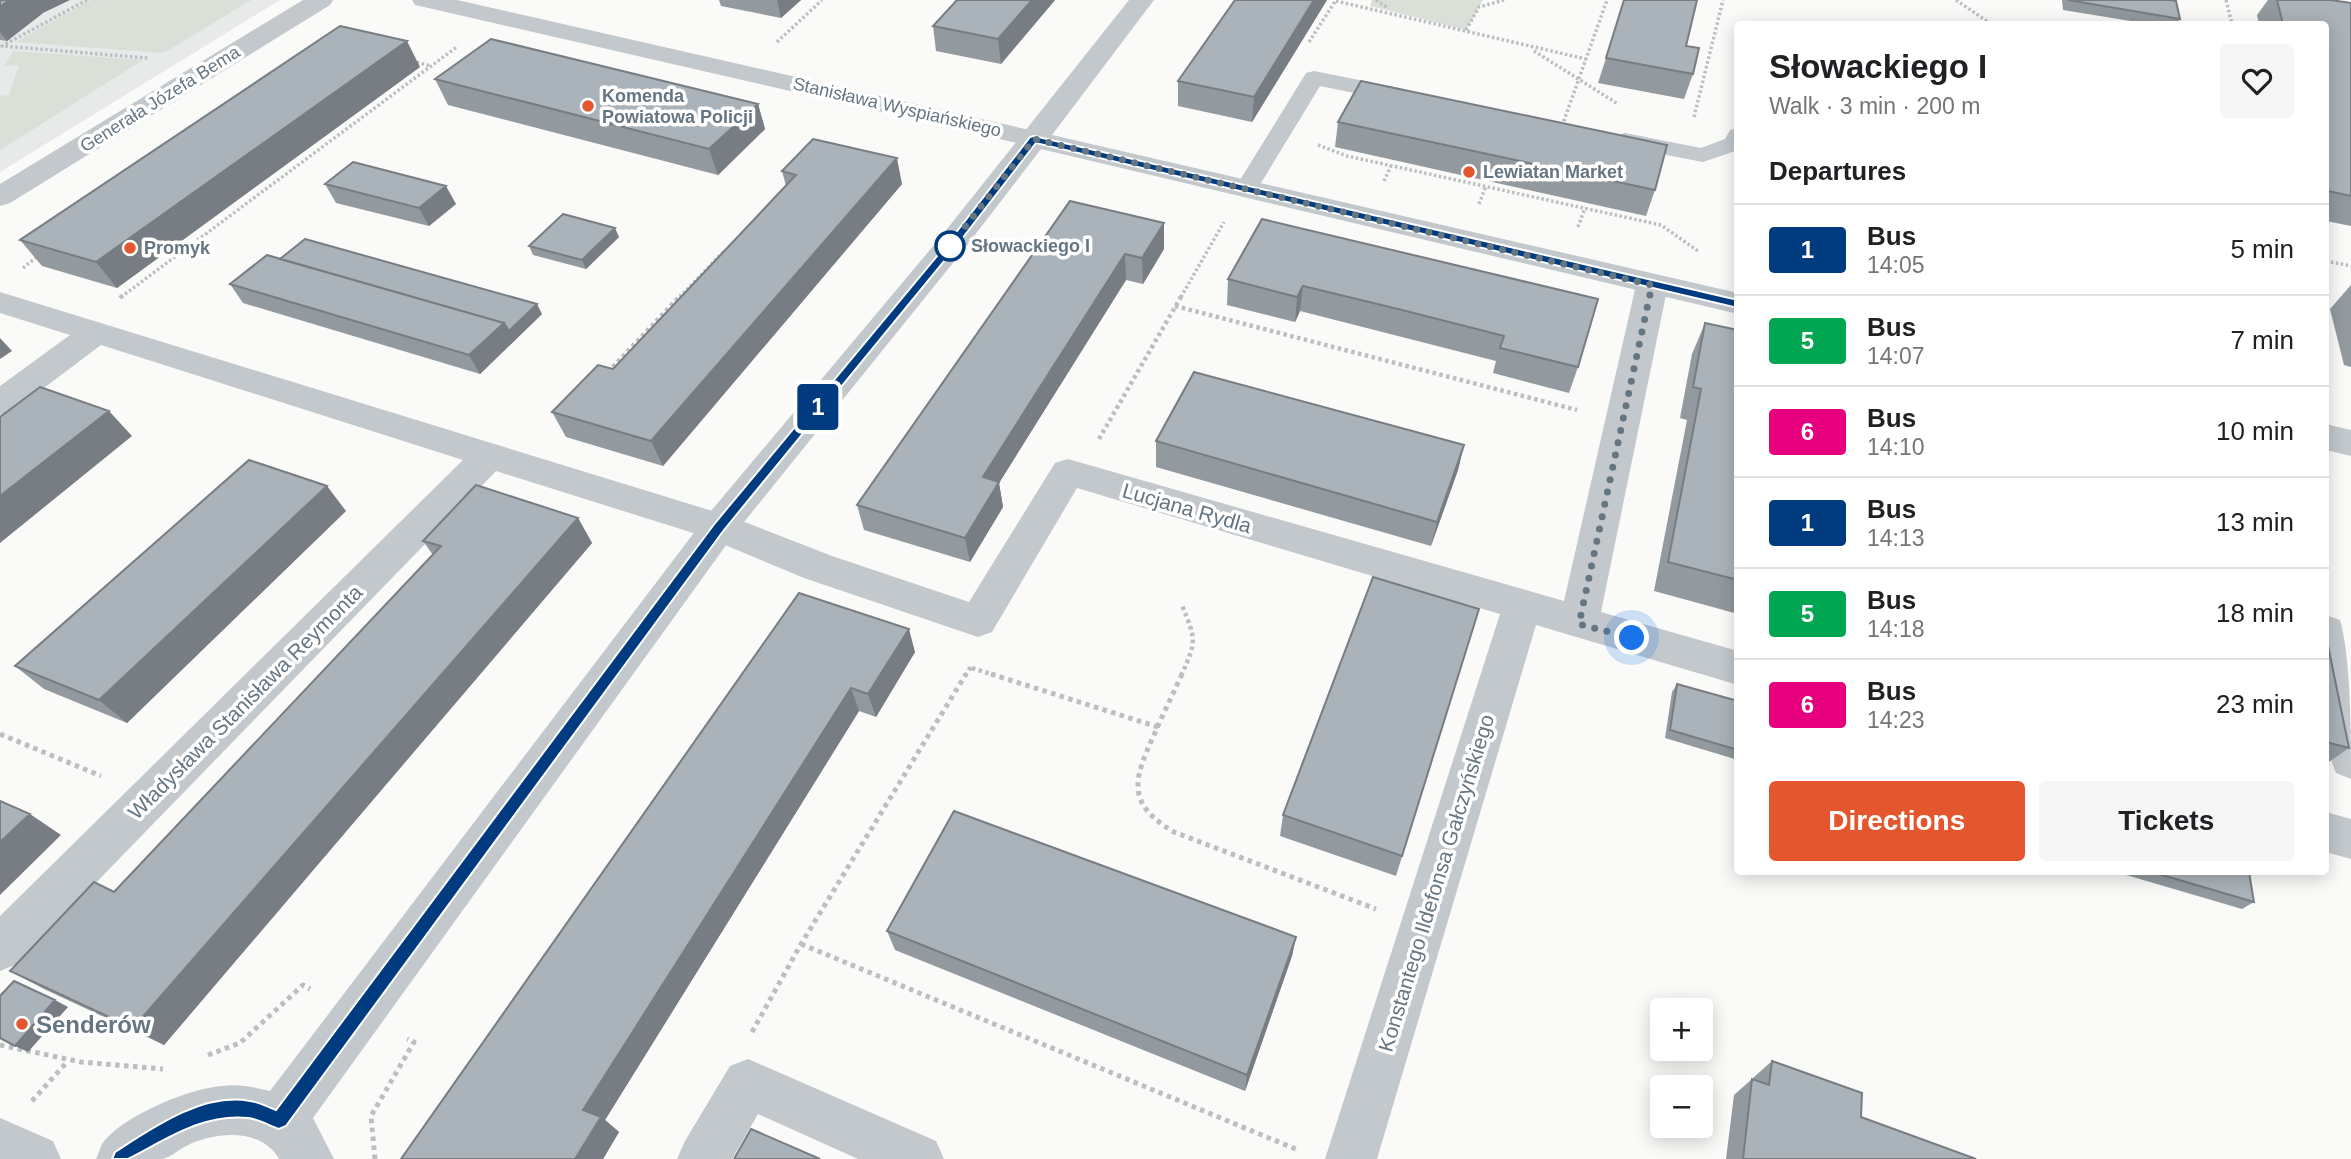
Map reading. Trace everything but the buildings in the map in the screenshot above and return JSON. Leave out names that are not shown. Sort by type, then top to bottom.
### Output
[{"type":"street","name":"Generała Józefa Bema","points":[[0,197],[321,0]]},
{"type":"street","name":"Stanisława Wyspiańskiego","points":[[424,0],[1246,188],[1734,303]]},
{"type":"street","points":[[122,1159],[171,1125],[212,1112],[249,1109],[294,1139],[353,1017],[719,527],[950,246],[1142,0]]},
{"type":"street","points":[[1579,624],[1652,285]]},
{"type":"street","points":[[0,302],[719,527],[818,567],[978,621],[1068,472],[1079,475]]},
{"type":"street","points":[[0,403],[89,330]]},
{"type":"street","points":[[2329,438],[2351,443]]},
{"type":"street","name":"Władysława Stanisława Reymonta","points":[[0,948],[490,455]]},
{"type":"street","name":"Lucjana Rydla","points":[[1079,475],[1579,624],[1734,667]]},
{"type":"street","name":"Konstantego Ildefonsa Gałczyńskiego","points":[[1351,1159],[1522,607]]},
{"type":"street","points":[[2329,646],[2351,760]]},
{"type":"street","points":[[2329,833],[2351,839]]},
{"type":"street","points":[[703,1159],[748,1084],[918,1159]]},
{"type":"street","points":[[0,1144],[35,1159]]},
{"type":"lane","points":[[1246,188],[1314,78],[1418,99]]},
{"type":"lane","points":[[1561,127],[1703,155],[1734,144]]},
{"type":"path","points":[[0,53],[2,46],[87,0]]},
{"type":"path","points":[[776,42],[822,0]]},
{"type":"path","points":[[1376,0],[1392,10]]},
{"type":"path","points":[[1466,30],[1479,6],[1504,0]]},
{"type":"path","points":[[1561,127],[1607,0]]},
{"type":"path","points":[[1685,151],[1723,0]]},
{"type":"path","points":[[1956,0],[1987,21]]},
{"type":"path","points":[[2226,0],[2231,21]]},
{"type":"path","points":[[1336,1],[1392,10],[1530,49],[1586,59]]},
{"type":"path","points":[[89,330],[498,17]]},
{"type":"path","points":[[2,46],[158,59]]},
{"type":"path","points":[[1530,49],[1621,106]]},
{"type":"path","points":[[407,60],[432,66]]},
{"type":"path","points":[[1276,136],[1330,148],[1347,156],[1661,225],[1704,256]]},
{"type":"path","points":[[1476,211],[1486,187]]},
{"type":"path","points":[[1079,475],[1246,188]]},
{"type":"path","points":[[1575,234],[1585,208]]},
{"type":"path","points":[[605,375],[728,248]]},
{"type":"path","points":[[21,269],[43,253]]},
{"type":"path","points":[[2329,262],[2351,266]]},
{"type":"path","points":[[1175,306],[1580,411]]},
{"type":"path","points":[[1182,606],[1195,637],[1192,652],[1138,770],[1136,784],[1146,811],[1158,824],[1174,832],[1422,927]]},
{"type":"path","points":[[751,1034],[800,944],[971,667],[981,648],[978,621]]},
{"type":"path","points":[[971,667],[1158,727]]},
{"type":"path","points":[[0,734],[151,797]]},
{"type":"path","points":[[800,944],[1307,1154]]},
{"type":"path","points":[[195,1060],[240,1043],[303,985],[353,1017],[414,1042],[371,1116],[375,1159]]},
{"type":"path","points":[[0,1045],[67,1062],[120,1069],[172,1069]]},
{"type":"shaded area","points":[[0,0],[280,0],[0,172]]},
{"type":"shaded area","points":[[91,0],[251,0],[164,53],[16,42]]},
{"type":"shaded area","points":[[1372,0],[1483,0],[1466,30],[1370,6]]},
{"type":"shaded area","points":[[13,51],[143,60],[0,150],[0,96],[9,95],[19,65],[4,66]]},
{"type":"bus line","name":"1","points":[[122,1159],[171,1125],[212,1112],[249,1109],[279,1120],[719,527],[950,246],[1034,139],[1734,303]]},
{"type":"place","name":"Komenda Powiatowa Policji","points":[[588,106]]},
{"type":"place","name":"Lewiatan Market","points":[[1469,172]]},
{"type":"place","name":"Słowackiego I","points":[[950,246]]},
{"type":"place","name":"Promyk","points":[[130,248]]},
{"type":"place","name":"Senderów","points":[[22,1024]]},
{"type":"route","points":[[950,246],[1034,139],[1652,285],[1579,624],[1632,638]]}]
